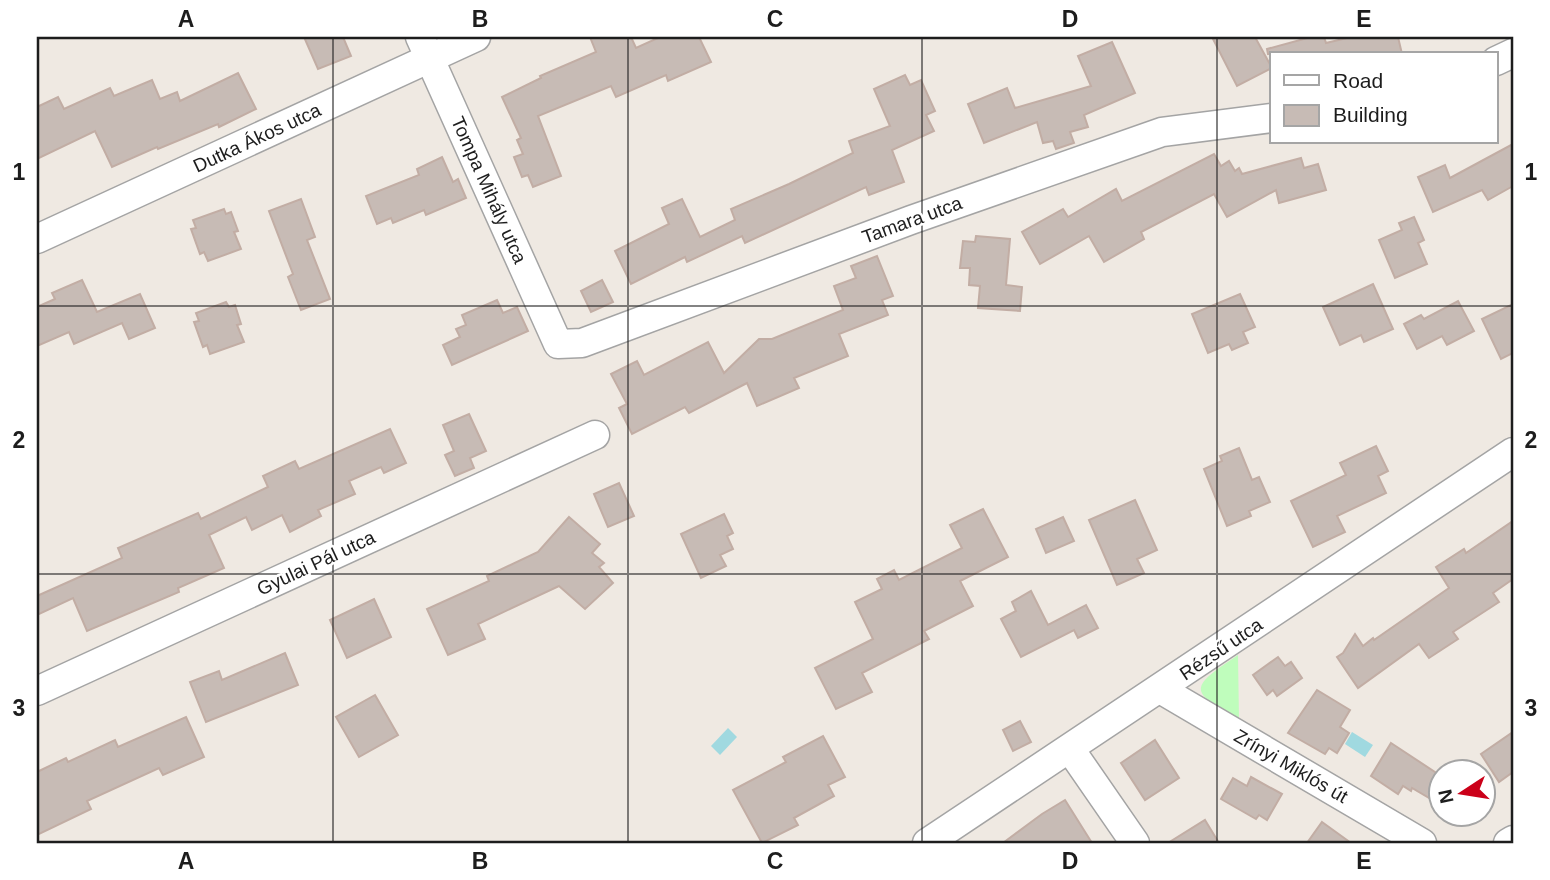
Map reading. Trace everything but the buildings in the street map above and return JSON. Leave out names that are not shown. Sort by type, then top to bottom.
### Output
[{"type":"street","name":"Dutka Ákos utca","points":[[37,239],[425,48],[476,37]]},
{"type":"street","name":"Tompa Mihály utca","points":[[425,48],[558,344]]},
{"type":"street","name":"Tamara utca","points":[[558,344],[582,343],[911,220],[1162,132],[1270,118]]},
{"type":"street","name":"Gyulai Pál utca","points":[[37,691],[595,435]]},
{"type":"street","name":"Rézsű utca","points":[[927,843],[1513,452]]},
{"type":"street","name":"Zrínyi Miklós út","points":[[1160,689],[1422,843]]},
{"type":"street","points":[[1070,749],[1135,843]]},
{"type":"street","points":[[1508,843],[1513,840]]},
{"type":"green space","points":[[1238,655],[1239,720],[1210,702],[1203,695],[1201,688],[1211,674]]},
{"type":"water","points":[[728,728],[737,737],[720,755],[711,746]]},
{"type":"water","points":[[1352,732],[1373,745],[1365,757],[1345,744]]}]
